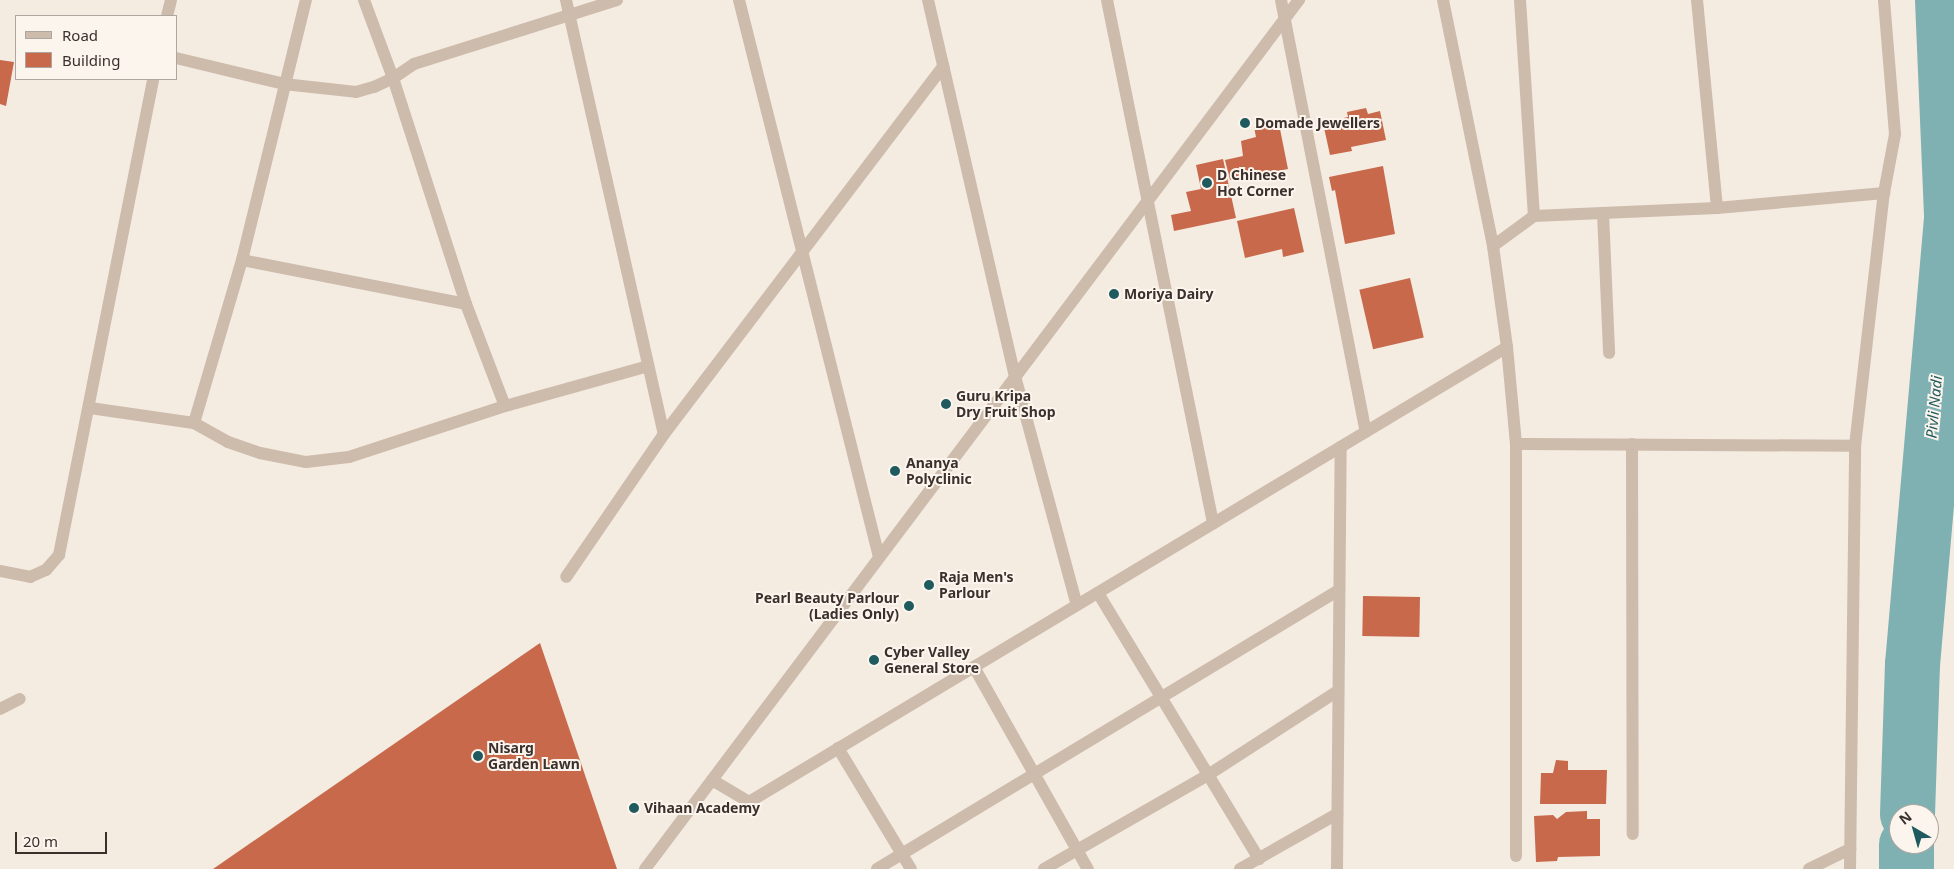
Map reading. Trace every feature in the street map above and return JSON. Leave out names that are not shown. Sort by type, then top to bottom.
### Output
[{"type":"street","points":[[167,15],[171,0]]},
{"type":"street","points":[[194,423],[242,260],[306,0]]},
{"type":"street","points":[[364,0],[393,78],[466,304],[504,406]]},
{"type":"street","points":[[566,0],[664,434]]},
{"type":"street","points":[[178,58],[284,84],[356,92],[393,78],[414,64],[617,0]]},
{"type":"street","points":[[739,0],[879,556]]},
{"type":"street","points":[[928,0],[1015,376],[1077,605]]},
{"type":"street","points":[[1107,0],[1149,197],[1213,524]]},
{"type":"street","points":[[1281,0],[1366,432]]},
{"type":"street","points":[[645,869],[1149,197],[1285,17],[1300,0]]},
{"type":"street","points":[[1443,0],[1493,246],[1507,347],[1516,444],[1516,856]]},
{"type":"street","points":[[1520,0],[1534,216]]},
{"type":"street","points":[[1697,0],[1717,208]]},
{"type":"street","points":[[1850,869],[1856,446],[1884,193],[1895,134],[1884,0]]},
{"type":"street","points":[[566,577],[664,434],[944,66]]},
{"type":"street","points":[[0,571],[30,578],[46,570],[59,555],[90,408],[153,80]]},
{"type":"street","points":[[1493,246],[1534,216],[1717,208],[1884,193]]},
{"type":"street","points":[[1602,213],[1609,353]]},
{"type":"street","points":[[242,260],[466,304]]},
{"type":"street","points":[[712,780],[749,802],[1507,347]]},
{"type":"street","points":[[90,408],[194,423],[228,442],[260,454],[306,462],[349,457],[504,406],[648,366]]},
{"type":"street","points":[[1516,444],[1856,446]]},
{"type":"street","points":[[1632,444],[1634,834]]},
{"type":"street","points":[[1337,869],[1341,447]]},
{"type":"street","points":[[877,869],[1162,700],[1339,590]]},
{"type":"street","points":[[1098,593],[1258,859]]},
{"type":"street","points":[[974,667],[1088,869]]},
{"type":"street","points":[[1044,869],[1208,775],[1338,691]]},
{"type":"street","points":[[0,709],[20,699]]},
{"type":"street","points":[[838,748],[911,869]]},
{"type":"street","points":[[1240,869],[1337,814]]},
{"type":"street","points":[[1809,869],[1850,849]]},
{"type":"building","points":[[0,60],[14,62],[6,106],[0,104]]},
{"type":"building","points":[[1366,108],[1368,114],[1380,111],[1386,140],[1351,147],[1352,151],[1330,155],[1323,123],[1348,117],[1347,112]]},
{"type":"building","points":[[1278,119],[1288,169],[1230,180],[1225,160],[1243,156],[1241,141],[1256,137],[1254,127]]},
{"type":"building","points":[[1223,159],[1236,218],[1174,231],[1171,215],[1191,211],[1186,192],[1201,189],[1196,165]]},
{"type":"building","points":[[1383,166],[1395,234],[1345,244],[1335,190],[1332,191],[1329,177]]},
{"type":"building","points":[[1294,208],[1304,252],[1283,257],[1282,249],[1245,258],[1237,221]]},
{"type":"building","points":[[1410,278],[1424,337],[1373,349],[1359,290]]},
{"type":"building","points":[[1363,596],[1420,597],[1419,637],[1362,636]]},
{"type":"building","name":"Nisarg Garden Lawn","points":[[540,643],[617,869],[213,869]]},
{"type":"building","points":[[1556,760],[1568,761],[1568,770],[1607,770],[1606,804],[1540,804],[1541,773],[1553,773]]},
{"type":"building","points":[[1587,811],[1587,819],[1600,819],[1600,856],[1558,857],[1557,861],[1536,862],[1534,816],[1553,815],[1557,819],[1566,812]]},
{"type":"waterway","name":"Pivli Nadi","points":[[1907,804],[1912,664],[1951,214],[1942,0]]},
{"type":"waterway","name":"Pivli Nadi","points":[[1906,854],[1906,869]]},
{"type":"place","name":"Domade Jewellers","points":[[1245,123]]},
{"type":"place","name":"D Chinese Hot Corner","points":[[1207,183]]},
{"type":"place","name":"Moriya Dairy","points":[[1114,294]]},
{"type":"place","name":"Guru Kripa Dry Fruit Shop","points":[[946,404]]},
{"type":"place","name":"Ananya Polyclinic","points":[[895,471]]},
{"type":"place","name":"Raja Men's Parlour","points":[[929,585]]},
{"type":"place","name":"Pearl Beauty Parlour (Ladies Only)","points":[[909,606]]},
{"type":"place","name":"Cyber Valley General Store","points":[[874,660]]},
{"type":"place","name":"Nisarg Garden Lawn","points":[[478,756]]},
{"type":"place","name":"Vihaan Academy","points":[[634,808]]}]
